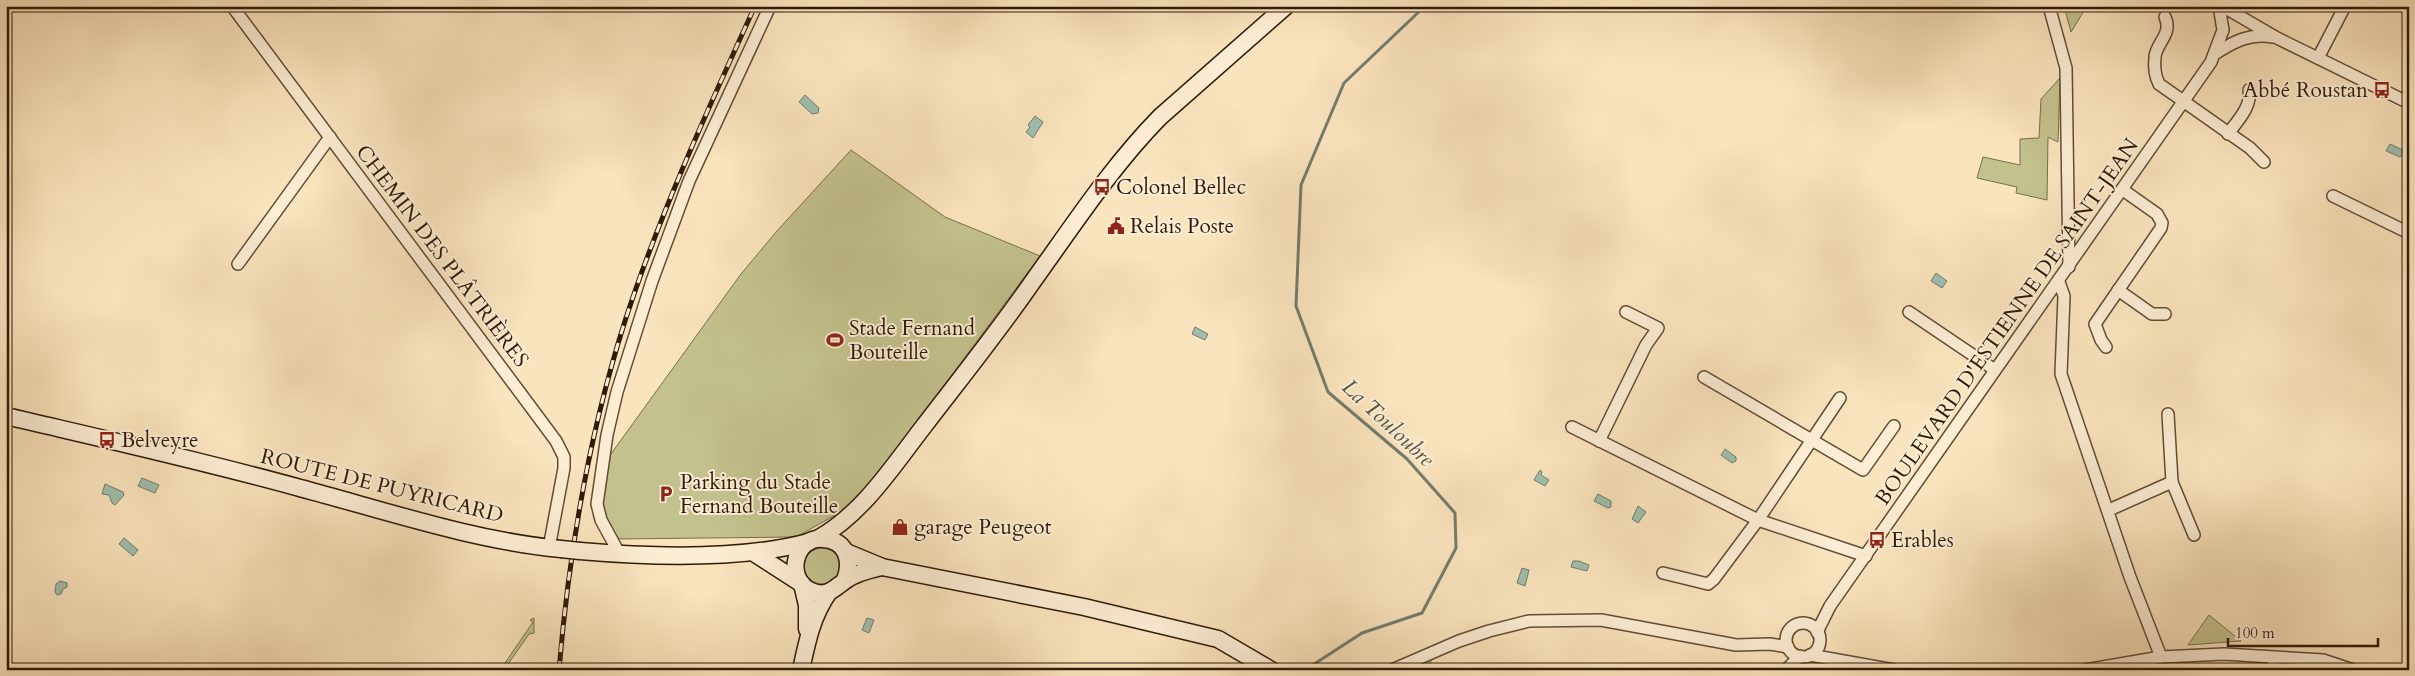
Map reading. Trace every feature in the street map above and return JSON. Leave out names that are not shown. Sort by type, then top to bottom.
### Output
[{"type":"main road","points":[[799,579],[810,590],[820,593],[838,588],[845,580],[850,569],[843,536],[854,513],[965,372],[1093,198],[1141,136],[1160,117],[1286,6]]},
{"type":"main road","name":"ROUTE DE PUYRICARD","points":[[6,416],[243,472],[402,516],[518,542],[555,548],[619,553],[756,553],[814,540]]},
{"type":"main road","points":[[801,670],[808,621],[807,605],[795,562],[799,551],[854,513]]},
{"type":"main road","points":[[814,540],[829,539],[845,550],[882,567],[1084,607],[1218,639],[1271,670]]},
{"type":"main road","name":"ROUTE DE PUYRICARD","points":[[756,553],[778,560],[799,579]]},
{"type":"main road","points":[[845,580],[882,567]]},
{"type":"main road","points":[[805,650],[820,605],[829,592]]},
{"type":"street","name":"CHEMIN DES PLÂTRIÈRES","points":[[232,6],[556,441],[564,457],[564,468],[555,548]]},
{"type":"street","points":[[619,553],[602,520],[597,504],[607,435],[617,392],[652,281],[689,181],[770,6]]},
{"type":"street","points":[[2049,6],[2066,68],[2068,267]]},
{"type":"street","points":[[2221,6],[2277,38],[2409,103]]},
{"type":"street","points":[[2216,54],[2223,30],[2221,6]]},
{"type":"street","points":[[2318,58],[2345,6]]},
{"type":"street","points":[[2164,17],[2167,21],[2166,38],[2155,56],[2155,75],[2159,84],[2250,148],[2264,162]]},
{"type":"street","points":[[2223,30],[2237,23],[2249,22]]},
{"type":"street","points":[[2223,30],[2240,39]]},
{"type":"street","points":[[2216,54],[2240,39],[2264,36],[2277,38]]},
{"type":"street","name":"BOULEVARD D'ESTIENNE DE SAINT-JEAN","points":[[1392,670],[1467,638],[1529,621],[1612,622],[1736,645],[1770,644],[1795,649],[1817,649],[1819,635],[1828,610],[2184,103],[2216,54]]},
{"type":"street","points":[[2228,134],[2248,104],[2249,90]]},
{"type":"street","points":[[238,264],[330,137]]},
{"type":"street","points":[[2106,347],[2095,324],[2161,228],[2162,223],[2156,214],[2123,190]]},
{"type":"street","points":[[2333,196],[2409,233]]},
{"type":"street","points":[[2059,282],[2064,296],[2062,374],[2130,577],[2161,657]]},
{"type":"street","points":[[2118,290],[2152,314],[2166,314]]},
{"type":"street","points":[[1598,441],[1646,345],[1658,328],[1626,312]]},
{"type":"street","points":[[1909,312],[1995,370]]},
{"type":"street","points":[[1704,378],[1863,470],[1894,426]]},
{"type":"street","points":[[1663,574],[1708,584],[1714,579],[1758,520],[1840,398]]},
{"type":"street","points":[[2168,414],[2172,482],[2194,535]]},
{"type":"street","points":[[1572,427],[1758,520],[1866,556]]},
{"type":"street","points":[[2109,510],[2172,482]]},
{"type":"street","name":"BOULEVARD D'ESTIENNE DE SAINT-JEAN","points":[[1795,649],[1792,627],[1797,624],[1808,624],[1828,610]]},
{"type":"street","points":[[1808,624],[1839,660]]},
{"type":"street","points":[[1786,669],[1795,649],[1839,660],[1894,670]]},
{"type":"street","points":[[2085,670],[2161,657],[2224,654],[2323,660],[2354,670]]},
{"type":"street","points":[[2271,670],[2275,658]]},
{"type":"shaded area","points":[[2064,6],[2087,6],[2071,32]]},
{"type":"shaded area","points":[[2060,78],[2058,142],[2048,137],[2047,200],[2016,193],[2017,187],[1977,178],[1983,157],[2020,165],[2020,139],[2039,138],[2041,99]]},
{"type":"shaded area","points":[[805,95],[819,108],[818,113],[812,114],[799,102]]},
{"type":"shaded area","points":[[1035,116],[1043,122],[1033,138],[1026,132],[1030,127],[1028,125]]},
{"type":"shaded area","points":[[2390,144],[2403,150],[2400,157],[2386,151]]},
{"type":"shaded area","name":"Stade Fernand Bouteille","points":[[851,150],[945,217],[1040,256],[857,503],[796,537],[616,539],[602,510],[608,458],[741,274],[777,231]]},
{"type":"shaded area","points":[[1936,273],[1947,281],[1942,288],[1931,281]]},
{"type":"shaded area","points":[[1195,327],[1208,334],[1205,340],[1192,334]]},
{"type":"shaded area","points":[[1725,449],[1736,457],[1736,461],[1732,463],[1721,455]]},
{"type":"shaded area","points":[[1540,470],[1542,472],[1541,475],[1549,480],[1545,486],[1534,480]]},
{"type":"shaded area","points":[[142,478],[159,485],[155,493],[138,486]]},
{"type":"shaded area","points":[[105,484],[123,492],[124,495],[115,505],[112,503],[109,495],[102,494]]},
{"type":"shaded area","points":[[1598,494],[1611,501],[1611,507],[1608,508],[1594,501]]},
{"type":"shaded area","points":[[1638,506],[1646,512],[1638,523],[1632,519]]},
{"type":"shaded area","points":[[124,538],[138,550],[133,556],[119,544]]},
{"type":"shaded area","points":[[822,548],[829,549],[835,553],[839,559],[839,573],[835,579],[829,583],[822,584],[815,583],[809,579],[805,573],[804,566],[805,559],[809,553],[815,549]]},
{"type":"shaded area","points":[[1573,561],[1589,565],[1587,571],[1571,567]]},
{"type":"shaded area","points":[[1522,568],[1529,570],[1525,586],[1517,583]]},
{"type":"shaded area","points":[[60,581],[67,583],[67,587],[63,589],[61,594],[57,595],[55,592],[56,584]]},
{"type":"shaded area","points":[[2209,615],[2241,641],[2188,645]]},
{"type":"shaded area","points":[[534,618],[534,633],[529,634],[506,667],[509,670],[499,670],[500,664],[503,666],[533,622],[530,620]]},
{"type":"shaded area","points":[[867,618],[874,620],[869,633],[862,630]]},
{"type":"shaded area","points":[[1432,658],[1428,670],[1408,670]]},
{"type":"waterway","name":"La Touloubre","points":[[1305,670],[1362,633],[1422,613],[1456,548],[1455,513],[1407,459],[1328,392],[1296,306],[1301,185],[1344,83],[1425,6]]},
{"type":"waterway","name":"La Touloubre","points":[[1911,6],[1916,6]]},
{"type":"railway","points":[[559,670],[568,581],[582,493],[612,364],[653,241],[702,122],[755,6]]},
{"type":"place","name":"Abbé Roustan","points":[[2382,90]]},
{"type":"place","name":"Colonel Bellec","points":[[1102,187]]},
{"type":"place","name":"Relais Poste","points":[[1116,226]]},
{"type":"place","name":"Stade Fernand Bouteille","points":[[835,340]]},
{"type":"place","name":"Belveyre","points":[[107,440]]},
{"type":"place","name":"Parking du Stade Fernand Bouteille","points":[[666,494]]},
{"type":"place","name":"garage Peugeot","points":[[900,527]]},
{"type":"place","name":"Erables","points":[[1877,540]]}]
